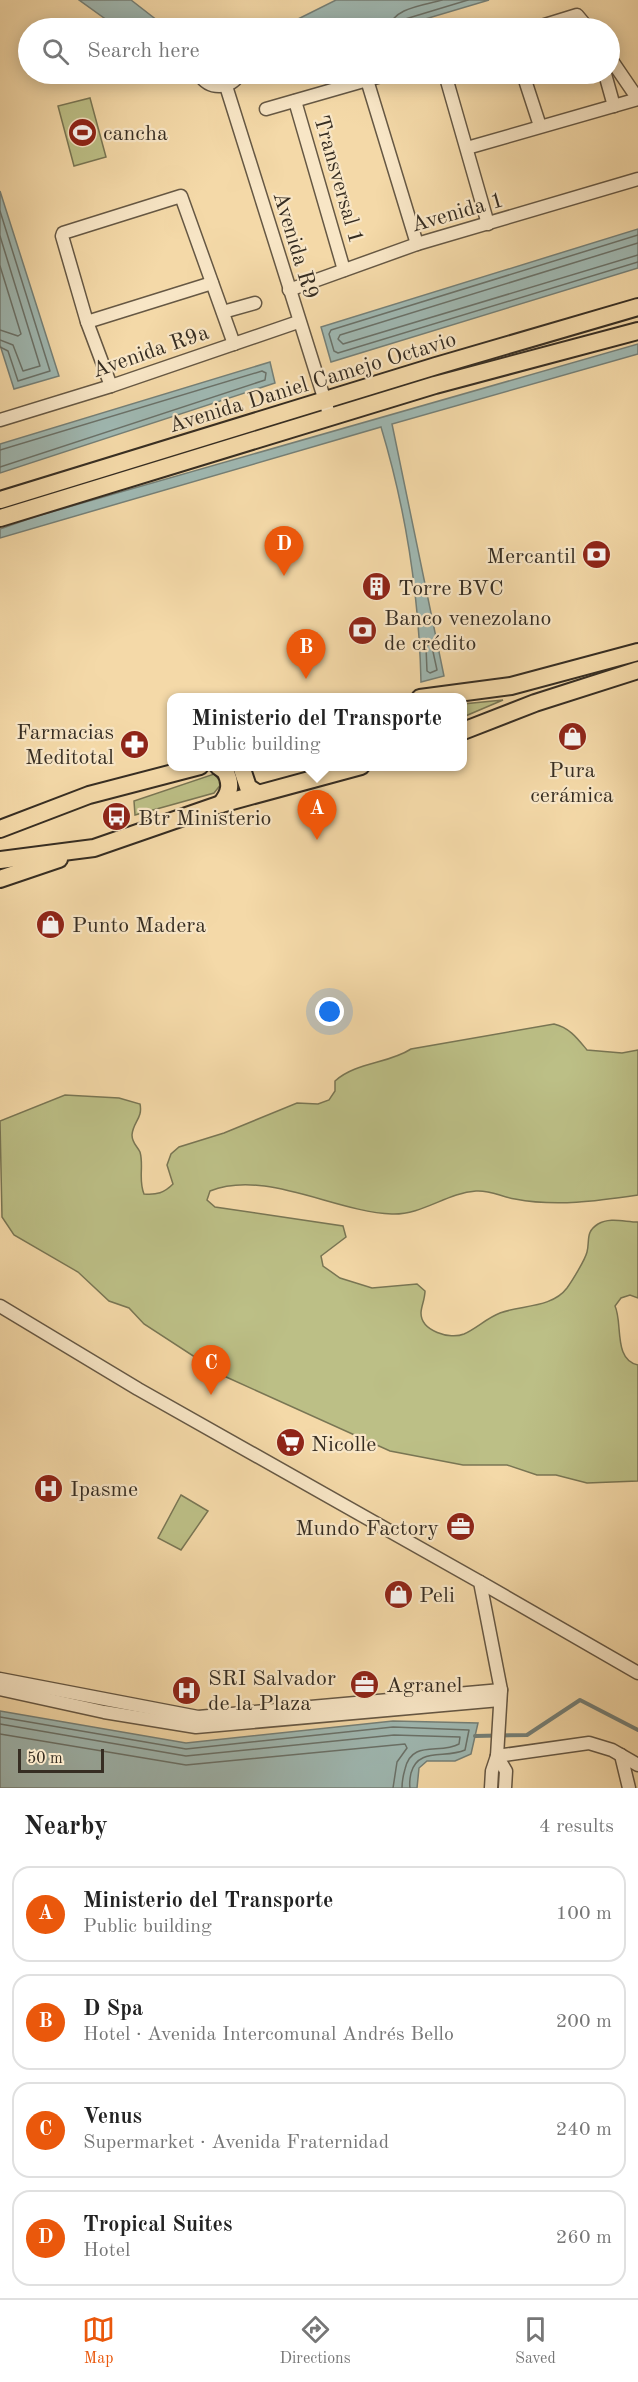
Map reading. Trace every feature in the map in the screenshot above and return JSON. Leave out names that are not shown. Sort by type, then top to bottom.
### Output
[{"type":"main road","name":"Avenida Daniel Camejo Octavio","points":[[0,500],[324,400],[638,307]]},
{"type":"main road","name":"Avenida Daniel Camejo Octavio","points":[[0,518],[435,385],[638,331]]},
{"type":"main road","points":[[467,694],[511,686],[638,652]]},
{"type":"main road","points":[[467,729],[535,703],[638,670]]},
{"type":"main road","points":[[0,830],[89,795],[181,771]]},
{"type":"main road","points":[[221,804],[228,796],[230,786],[225,771]]},
{"type":"main road","points":[[243,771],[248,787],[257,793]]},
{"type":"main road","points":[[0,879],[221,804],[342,771]]},
{"type":"main road","points":[[0,860],[94,848]]},
{"type":"street","points":[[467,148],[638,99],[620,74]]},
{"type":"street","points":[[209,84],[226,86],[228,84]]},
{"type":"street","points":[[266,109],[353,84]]},
{"type":"street","points":[[368,84],[417,244]]},
{"type":"street","points":[[448,84],[488,224]]},
{"type":"street","points":[[526,84],[540,126]]},
{"type":"street","points":[[608,84],[614,106]]},
{"type":"street","name":"Avenida R9","points":[[226,86],[298,322],[330,417]]},
{"type":"street","name":"Transversal 1","points":[[295,101],[344,270]]},
{"type":"street","name":"Avenida 1","points":[[289,290],[417,244],[638,179]]},
{"type":"street","points":[[111,386],[87,322],[62,236],[63,232],[178,196],[184,199],[234,344]]},
{"type":"street","points":[[87,322],[212,283]]},
{"type":"street","points":[[223,312],[255,303]]},
{"type":"street","name":"Avenida R9a","points":[[0,420],[111,386],[298,322]]},
{"type":"street","points":[[0,1306],[138,1389],[638,1673]]},
{"type":"street","points":[[480,1582],[500,1702],[497,1753],[492,1771],[491,1788]]},
{"type":"street","points":[[0,1679],[181,1716],[198,1717],[500,1702]]},
{"type":"street","points":[[0,1689],[115,1714],[196,1728],[500,1702]]},
{"type":"street","points":[[497,1753],[589,1743],[621,1755],[638,1765]]},
{"type":"street","points":[[497,1753],[506,1771],[504,1788]]},
{"type":"street","points":[[621,1755],[629,1788]]},
{"type":"green space","name":"cancha","points":[[90,98],[106,157],[74,166],[58,106]]},
{"type":"green space","points":[[503,700],[467,715],[467,704]]},
{"type":"green space","points":[[214,774],[222,783],[214,793],[135,815],[134,801]]},
{"type":"green space","points":[[554,1024],[569,1031],[587,1050],[622,1053],[638,1050],[638,1195],[592,1201],[546,1203],[476,1191],[414,1211],[392,1214],[370,1212],[277,1188],[254,1185],[231,1186],[210,1191],[207,1200],[215,1207],[343,1226],[346,1237],[321,1256],[323,1266],[340,1278],[372,1288],[417,1284],[425,1291],[422,1319],[431,1329],[451,1336],[464,1334],[508,1310],[545,1303],[553,1299],[567,1288],[586,1256],[590,1233],[594,1227],[607,1221],[638,1222],[638,1298],[630,1295],[621,1298],[615,1306],[622,1349],[630,1362],[638,1365],[638,1481],[587,1483],[556,1475],[537,1475],[507,1465],[463,1465],[390,1451],[224,1376],[144,1324],[129,1308],[109,1301],[78,1272],[14,1235],[2,1217],[0,1121],[65,1095],[119,1098],[140,1104],[141,1109],[132,1138],[140,1152],[141,1184],[144,1194],[157,1194],[173,1184],[167,1165],[171,1154],[179,1147],[224,1133],[297,1103],[318,1104],[329,1100],[335,1091],[335,1081],[352,1070],[392,1058],[411,1049]]},
{"type":"green space","points":[[181,1495],[208,1511],[181,1550],[158,1538]]},
{"type":"water","points":[[79,0],[131,0],[154,18],[104,18]]},
{"type":"water","points":[[336,0],[489,0],[429,18],[300,18]]},
{"type":"water","points":[[0,191],[59,376],[14,389],[0,345]]},
{"type":"water","points":[[638,229],[638,268],[331,362],[321,327]]},
{"type":"water","points":[[638,344],[638,354],[392,424],[444,676],[421,682],[420,649],[410,553],[398,490],[381,427],[0,538],[0,529],[37,516]]},
{"type":"water","points":[[270,362],[275,383],[0,473],[0,444]]},
{"type":"water","points":[[0,1711],[186,1743],[393,1721],[478,1723],[471,1754],[455,1761],[427,1761],[419,1768],[417,1788],[0,1788]]},
{"type":"waterway","points":[[475,1736],[527,1735],[580,1700],[638,1730]]},
{"type":"place","name":"cancha","points":[[82,132]]},
{"type":"place","name":"Mercantil","points":[[597,555]]},
{"type":"place","name":"Tropical Suites","points":[[284,576]]},
{"type":"place","name":"Torre BVC","points":[[377,587]]},
{"type":"place","name":"Banco venezolano de crédito","points":[[363,630]]},
{"type":"place","name":"D Spa","points":[[306,679]]},
{"type":"place","name":"Pura cerámica","points":[[572,737]]},
{"type":"place","name":"Farmacias Meditotal","points":[[135,744]]},
{"type":"place","name":"Btr Ministerio","points":[[117,817]]},
{"type":"place","name":"Ministerio del Transporte","points":[[317,840]]},
{"type":"place","name":"Punto Madera","points":[[51,924]]},
{"type":"place","name":"Venus","points":[[211,1395]]},
{"type":"place","name":"Nicolle","points":[[290,1443]]},
{"type":"place","name":"Ipasme","points":[[49,1488]]},
{"type":"place","name":"Mundo Factory","points":[[460,1527]]},
{"type":"place","name":"Peli","points":[[398,1594]]},
{"type":"place","name":"Agranel","points":[[365,1684]]},
{"type":"place","name":"SRI Salvador de la Plaza","points":[[187,1690]]}]
